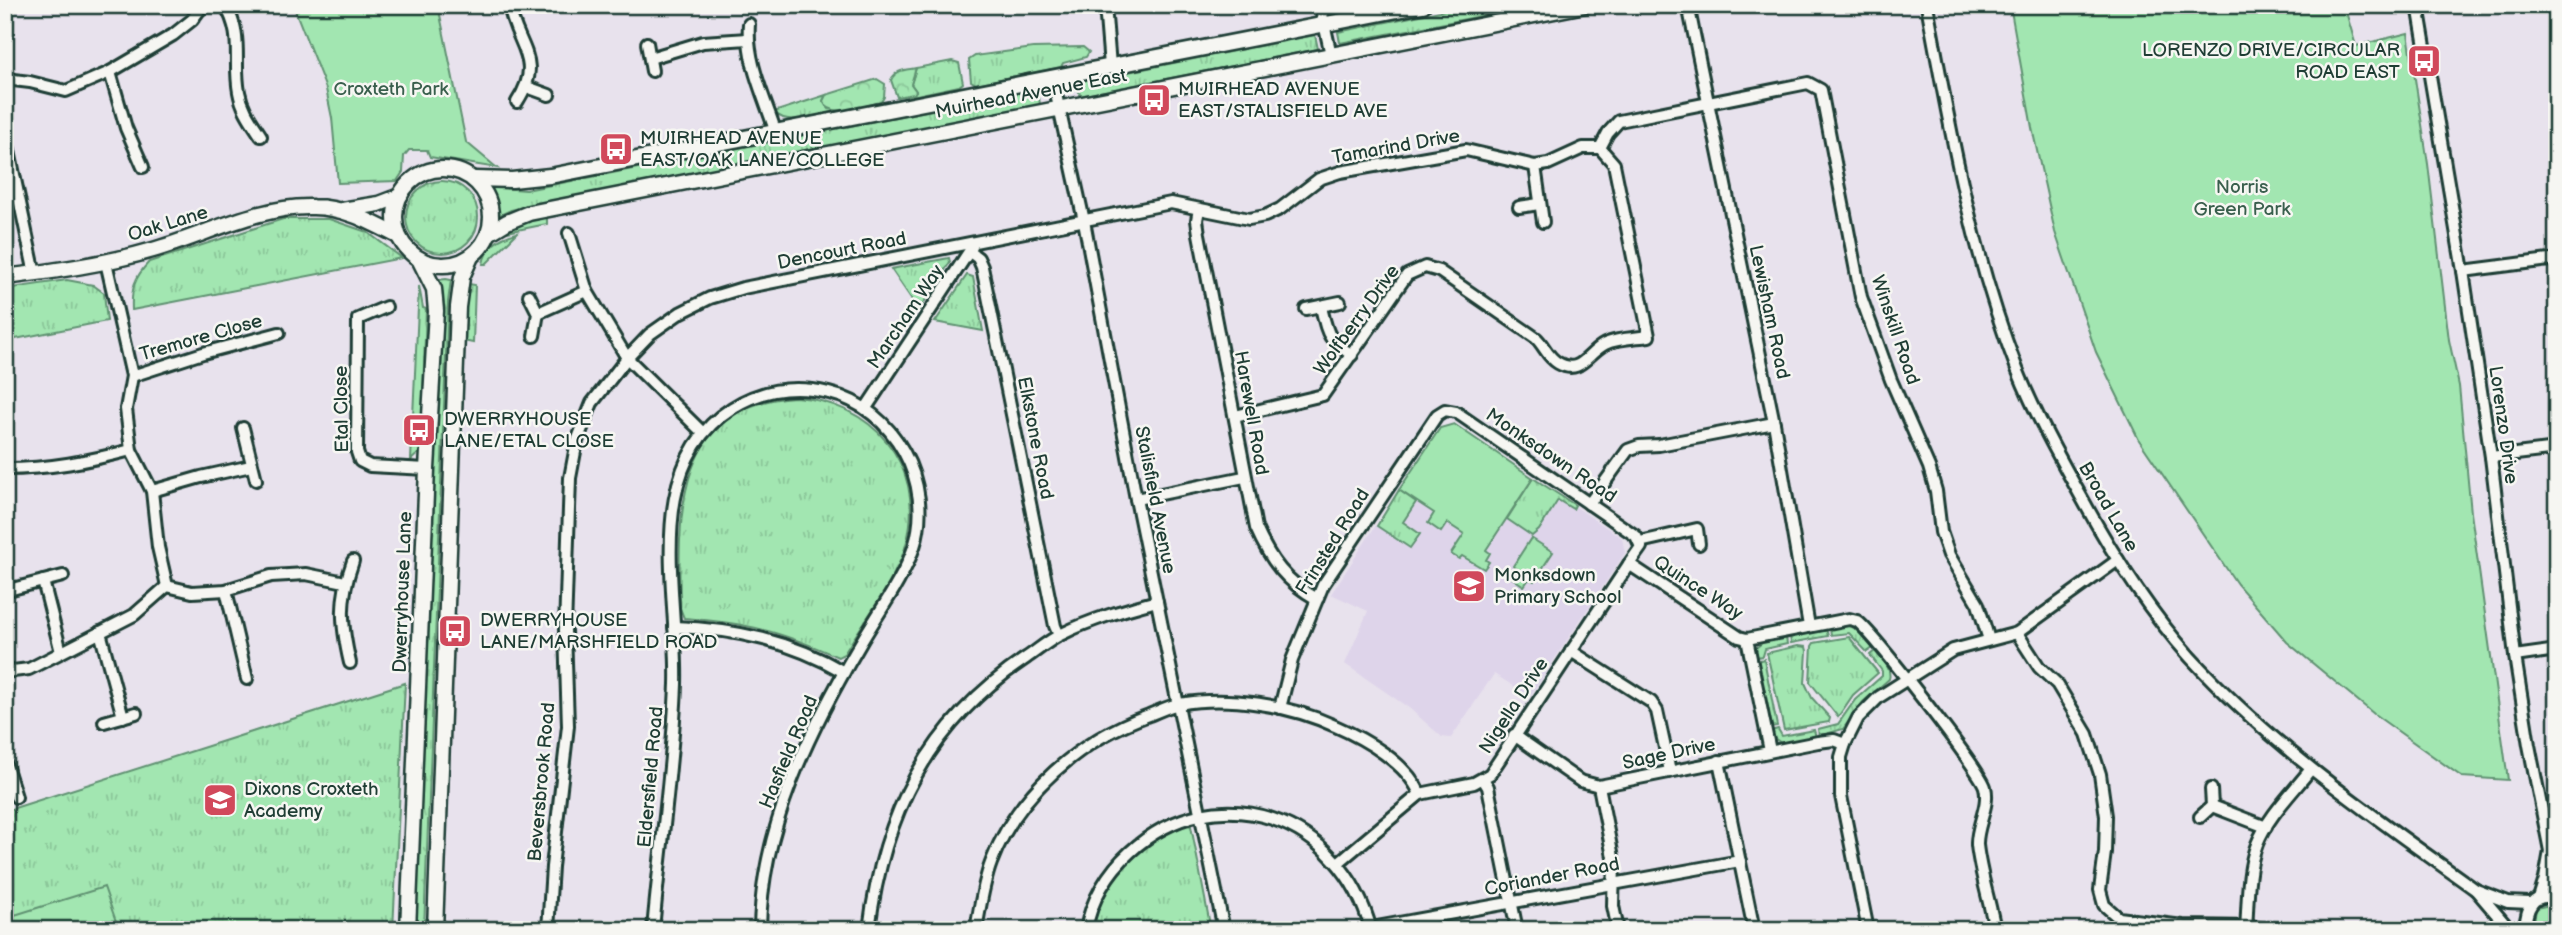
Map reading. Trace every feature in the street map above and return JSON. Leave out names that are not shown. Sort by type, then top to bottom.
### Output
[{"type":"street","points":[[5,79],[66,91],[110,72],[173,35],[192,20],[203,5]]},
{"type":"street","points":[[225,5],[232,16],[238,40],[239,90],[244,110],[261,136]]},
{"type":"street","points":[[509,5],[528,60],[527,87],[517,102]]},
{"type":"street","points":[[1105,5],[1110,66]]},
{"type":"street","points":[[1320,5],[1331,55]]},
{"type":"street","name":"Muirhead Avenue East","points":[[475,178],[512,180],[550,176],[1423,5]]},
{"type":"street","name":"Muirhead Avenue East","points":[[489,233],[528,214],[1585,5]]},
{"type":"street","name":"Lewisham Road","points":[[1688,5],[1774,423],[1809,626]]},
{"type":"street","name":"Broad Lane","points":[[1927,5],[1964,196],[1996,309],[2017,370],[2052,444],[2118,560],[2189,656],[2237,705],[2311,770],[2476,890]]},
{"type":"street","name":"Lorenzo Drive","points":[[2418,5],[2491,457],[2515,656],[2550,851]]},
{"type":"street","points":[[2549,5],[2557,11]]},
{"type":"street","points":[[749,24],[748,38],[754,70],[776,133]]},
{"type":"street","points":[[650,58],[703,41],[748,38]]},
{"type":"street","points":[[647,43],[652,71]]},
{"type":"street","points":[[110,72],[126,128],[143,166]]},
{"type":"street","name":"Stalisfield Avenue","points":[[1052,76],[1084,221],[1136,499],[1224,930]]},
{"type":"street","name":"Winskill Road","points":[[1709,104],[1808,83],[1821,90],[1861,297],[1891,380],[1929,467],[1936,491],[1941,532],[1949,555],[1978,604],[1989,640]]},
{"type":"street","points":[[527,87],[549,95]]},
{"type":"street","points":[[1543,222],[1535,166],[1548,164],[1583,148],[1600,148],[1619,121],[1709,104]]},
{"type":"street","points":[[5,132],[35,274]]},
{"type":"street","name":"Wolfberry Drive","points":[[1235,416],[1323,395],[1407,275],[1425,267],[1438,271],[1536,338],[1551,358],[1559,363],[1577,366],[1586,362],[1607,343],[1649,336],[1614,163],[1600,148]]},
{"type":"street","name":"Tamarind Drive","points":[[1084,221],[1171,203],[1249,219],[1280,209],[1319,179],[1340,172],[1466,150],[1535,166]]},
{"type":"street","points":[[435,930],[458,307],[462,277],[470,259],[481,248],[489,233],[492,219],[490,203],[475,178],[459,170],[443,168],[424,173],[409,182],[396,209],[398,236],[408,249],[419,259],[433,264],[447,265],[470,259]]},
{"type":"street","name":"Oak Lane","points":[[341,210],[379,204],[400,196]]},
{"type":"street","points":[[1519,208],[1539,204]]},
{"type":"street","name":"Oak Lane","points":[[5,277],[106,262],[175,244],[284,208],[314,206],[341,210],[398,236]]},
{"type":"street","name":"Harewell Road","points":[[1199,209],[1199,234],[1256,528],[1268,555],[1284,576],[1317,599]]},
{"type":"street","name":"Dencourt Road","points":[[626,358],[650,334],[680,313],[710,298],[743,288],[971,248],[1084,221]]},
{"type":"street","points":[[569,233],[587,291],[626,358],[702,432],[737,404],[778,390],[815,389],[836,394],[866,408]]},
{"type":"street","name":"Marcham Way","points":[[866,408],[971,248]]},
{"type":"street","name":"Elkstone Road","points":[[971,248],[982,267],[1059,635]]},
{"type":"street","name":"Dwerryhouse Lane","points":[[408,930],[436,311],[434,289],[419,259]]},
{"type":"street","points":[[2463,271],[2557,259]]},
{"type":"street","points":[[106,262],[132,376],[127,409],[131,450],[152,491],[158,547],[167,586]]},
{"type":"street","points":[[538,313],[587,291]]},
{"type":"street","points":[[529,295],[538,313],[534,336]]},
{"type":"street","points":[[1306,309],[1340,302]]},
{"type":"street","name":"Etal Close","points":[[386,307],[359,319],[356,452],[360,461],[370,466],[427,469]]},
{"type":"street","points":[[1321,307],[1331,341],[1352,355]]},
{"type":"street","name":"Tremore Close","points":[[132,376],[202,353],[279,333]]},
{"type":"street","name":"Beversbrook Road","points":[[548,930],[552,867],[568,726],[565,630],[570,478],[576,441],[592,403],[626,358]]},
{"type":"street","name":"Hasfield Road","points":[[760,930],[760,907],[769,855],[794,774],[844,672],[904,570],[915,545],[919,502],[917,486],[907,456],[891,433],[866,408]]},
{"type":"street","name":"Monksdown Road","points":[[1445,410],[1456,412],[1638,539]]},
{"type":"street","name":"Frinsted Road","points":[[1280,708],[1292,660],[1317,599],[1337,563],[1437,415],[1445,410]]},
{"type":"street","points":[[1590,504],[1628,450],[1774,423]]},
{"type":"street","points":[[243,428],[256,480]]},
{"type":"street","name":"Eldersfield Road","points":[[653,930],[669,791],[676,681],[671,549],[676,489],[684,462],[702,432]]},
{"type":"street","points":[[2491,457],[2557,449]]},
{"type":"street","points":[[5,469],[37,469],[85,462],[131,450]]},
{"type":"street","points":[[152,491],[251,466]]},
{"type":"street","points":[[1136,499],[1244,477]]},
{"type":"street","points":[[1638,539],[1697,529],[1699,544]]},
{"type":"street","name":"Nigella Drive","points":[[1339,862],[1420,794],[1474,783],[1490,774],[1641,547],[1638,539]]},
{"type":"street","points":[[1868,930],[1840,796],[1840,766],[1844,744],[1858,718],[1879,697],[1954,650],[2017,633],[2118,560]]},
{"type":"street","points":[[350,663],[342,628],[345,582],[353,561]]},
{"type":"street","name":"Quince Way","points":[[1629,564],[1747,639]]},
{"type":"street","points":[[167,586],[192,592],[226,590],[271,576],[306,574],[345,582]]},
{"type":"street","points":[[12,589],[63,576]]},
{"type":"street","points":[[43,581],[61,652]]},
{"type":"street","points":[[5,672],[29,669],[134,615],[167,586]]},
{"type":"street","points":[[226,590],[247,679]]},
{"type":"street","points":[[869,930],[883,850],[896,814],[938,739],[970,702],[1002,674],[1059,635],[1104,616],[1157,601]]},
{"type":"street","points":[[1770,751],[1747,639],[1849,619],[1857,621],[1975,769],[1985,787],[1977,846],[1996,930]]},
{"type":"street","points":[[674,627],[708,628],[766,639],[807,653],[844,672]]},
{"type":"street","points":[[100,632],[123,717]]},
{"type":"street","points":[[2017,633],[2039,667],[2057,684],[2087,734],[2100,774],[2106,817],[2100,890],[2104,905],[2119,918],[2183,926],[2274,930]]},
{"type":"street","points":[[2515,656],[2557,650]]},
{"type":"street","points":[[1571,651],[1651,702],[1657,711],[1670,771]]},
{"type":"street","points":[[976,930],[992,862],[1027,801],[1054,772],[1087,744],[1128,722],[1179,704],[1245,703],[1280,708],[1327,722],[1365,742],[1399,768],[1416,784],[1420,794]]},
{"type":"street","points":[[104,722],[136,713]]},
{"type":"street","name":"Sage Drive","points":[[1514,735],[1580,782],[1599,786],[1834,740],[1844,744]]},
{"type":"street","points":[[1719,761],[1754,930]]},
{"type":"street","points":[[5,763],[16,797]]},
{"type":"street","points":[[2246,929],[2256,846],[2266,827],[2311,770]]},
{"type":"street","points":[[1483,779],[1488,787],[1517,930]]},
{"type":"street","points":[[1599,786],[1614,862],[1613,905],[1618,930]]},
{"type":"street","points":[[2211,789],[2212,806]]},
{"type":"street","points":[[2212,806],[2266,827]]},
{"type":"street","points":[[2200,817],[2212,806]]},
{"type":"street","points":[[1086,930],[1101,889],[1125,856],[1159,830],[1200,814],[1235,812],[1278,821],[1300,831],[1339,862],[1360,895],[1371,929]]},
{"type":"street","points":[[2550,851],[2557,866]]},
{"type":"street","points":[[2525,930],[2525,915],[2545,879],[2550,851]]},
{"type":"street","name":"Coriander Road","points":[[1371,929],[1740,861]]},
{"type":"street","points":[[2476,890],[2508,902],[2557,899]]},
{"type":"street","points":[[2476,890],[2510,930]]},
{"type":"shaded area","name":"Monksdown Primary School","points":[[1454,425],[1622,538],[1625,553],[1530,696],[1494,674],[1451,738],[1442,737],[1409,708],[1345,664],[1368,611],[1331,594],[1440,428]]},
{"type":"green space","name":"Croxteth Park","points":[[293,5],[438,5],[466,142],[497,168],[430,157],[427,150],[409,150],[404,156],[403,172],[397,181],[338,183],[332,118],[326,89]]},
{"type":"green space","points":[[1469,5],[1540,5],[1340,43],[1338,32]]},
{"type":"green space","name":"Norris Green Park","points":[[2010,5],[2344,5],[2356,46],[2408,33],[2428,164],[2449,340],[2459,386],[2471,513],[2508,780],[2462,777],[2374,714],[2287,642],[2237,584],[2139,440],[2096,352],[2055,232],[2032,128]]},
{"type":"green space","points":[[1315,35],[1318,49],[1080,96],[1077,82]]},
{"type":"green space","points":[[1083,47],[1089,52],[1086,57],[1063,63],[1061,67],[976,84],[971,81],[969,60],[975,56],[1033,48]]},
{"type":"green space","points":[[952,61],[959,63],[963,83],[912,96],[916,91],[911,84],[916,68]]},
{"type":"green space","points":[[916,68],[911,84],[916,91],[914,94],[897,97],[891,80],[893,76]]},
{"type":"green space","points":[[877,79],[885,84],[881,102],[833,110],[823,101],[826,95]]},
{"type":"green space","points":[[1038,89],[1040,105],[532,205],[496,217],[494,200],[488,187],[526,190]]},
{"type":"green space","points":[[826,95],[823,101],[829,109],[841,110],[796,119],[780,117],[774,112]]},
{"type":"green space","points":[[442,181],[462,187],[472,197],[478,217],[472,237],[462,247],[442,253],[422,247],[412,237],[406,217],[412,197],[422,187]]},
{"type":"green space","points":[[547,217],[547,224],[507,232],[506,229],[522,222]]},
{"type":"green space","points":[[283,219],[329,219],[367,232],[402,258],[132,310],[134,284],[149,262]]},
{"type":"green space","points":[[517,233],[483,264],[487,252],[495,243]]},
{"type":"green space","points":[[949,258],[950,262],[919,310],[891,269]]},
{"type":"green space","points":[[967,275],[973,277],[983,331],[935,322]]},
{"type":"green space","points":[[67,280],[93,285],[104,293],[107,321],[5,341],[5,289]]},
{"type":"green space","points":[[438,280],[451,280],[424,930],[412,930],[440,288]]},
{"type":"green space","points":[[469,284],[475,285],[473,343],[463,341]]},
{"type":"green space","points":[[419,286],[423,308],[426,309],[421,451],[411,460]]},
{"type":"green space","points":[[795,397],[822,401],[869,424],[887,442],[900,462],[908,486],[911,513],[903,555],[880,599],[844,654],[838,657],[763,630],[684,618],[680,608],[680,537],[684,503],[691,471],[705,443],[726,420],[755,405]]},
{"type":"green space","points":[[1454,424],[1533,478],[1486,550],[1490,553],[1486,560],[1489,562],[1484,569],[1462,556],[1459,559],[1451,554],[1464,534],[1447,523],[1441,532],[1428,523],[1434,513],[1399,490],[1440,428]]},
{"type":"green space","points":[[1533,478],[1575,505],[1573,509],[1558,500],[1539,530],[1532,536],[1507,519]]},
{"type":"green space","points":[[1399,490],[1416,502],[1403,522],[1420,534],[1410,548],[1377,526]]},
{"type":"green space","points":[[1531,538],[1553,552],[1534,581],[1529,579],[1524,586],[1511,577],[1517,569],[1513,566]]},
{"type":"green space","points":[[1846,625],[1858,629],[1873,648],[1867,652],[1849,633],[1831,635],[1830,629]]},
{"type":"green space","points":[[1826,629],[1828,636],[1791,643],[1790,636]]},
{"type":"green space","points":[[1786,637],[1787,644],[1765,649],[1763,656],[1756,657],[1756,648],[1763,642]]},
{"type":"green space","points":[[1849,637],[1878,673],[1853,695],[1838,717],[1810,682],[1812,646],[1814,643]]},
{"type":"green space","points":[[1798,646],[1806,647],[1807,651],[1805,683],[1812,698],[1830,718],[1829,722],[1784,730],[1767,653]]},
{"type":"green space","points":[[1875,651],[1888,667],[1889,679],[1863,702],[1843,729],[1819,736],[1818,729],[1838,724],[1855,700],[1882,676],[1882,671],[1870,655]]},
{"type":"green space","points":[[1764,659],[1777,726],[1770,727],[1757,661]]},
{"type":"green space","name":"Dixons Croxteth Academy","points":[[405,683],[393,930],[5,930],[5,811]]},
{"type":"green space","points":[[1778,729],[1782,736],[1814,730],[1816,737],[1781,743],[1774,738],[1771,731]]},
{"type":"green space","points":[[1186,824],[1191,826],[1211,930],[1092,930],[1104,894],[1125,865],[1153,841]]},
{"type":"green space","points":[[104,887],[119,930],[5,930],[5,918]]},
{"type":"green space","points":[[2550,905],[2557,907],[2557,930],[2533,930],[2536,908]]},
{"type":"place","name":"LORENZO DRIVE/CIRCULAR ROAD EAST","points":[[2424,61]]},
{"type":"place","name":"MUIRHEAD AVENUE EAST/STALISFIELD AVE","points":[[1154,100]]},
{"type":"place","name":"MUIRHEAD AVENUE EAST/OAK LANE/COLLEGE","points":[[616,149]]},
{"type":"place","name":"DWERRYHOUSE LANE/ETAL CLOSE","points":[[419,430]]},
{"type":"place","name":"Monksdown Primary School","points":[[1469,586]]},
{"type":"place","name":"DWERRYHOUSE LANE/MARSHFIELD ROAD","points":[[455,631]]},
{"type":"place","name":"Dixons Croxteth Academy","points":[[220,800]]}]
